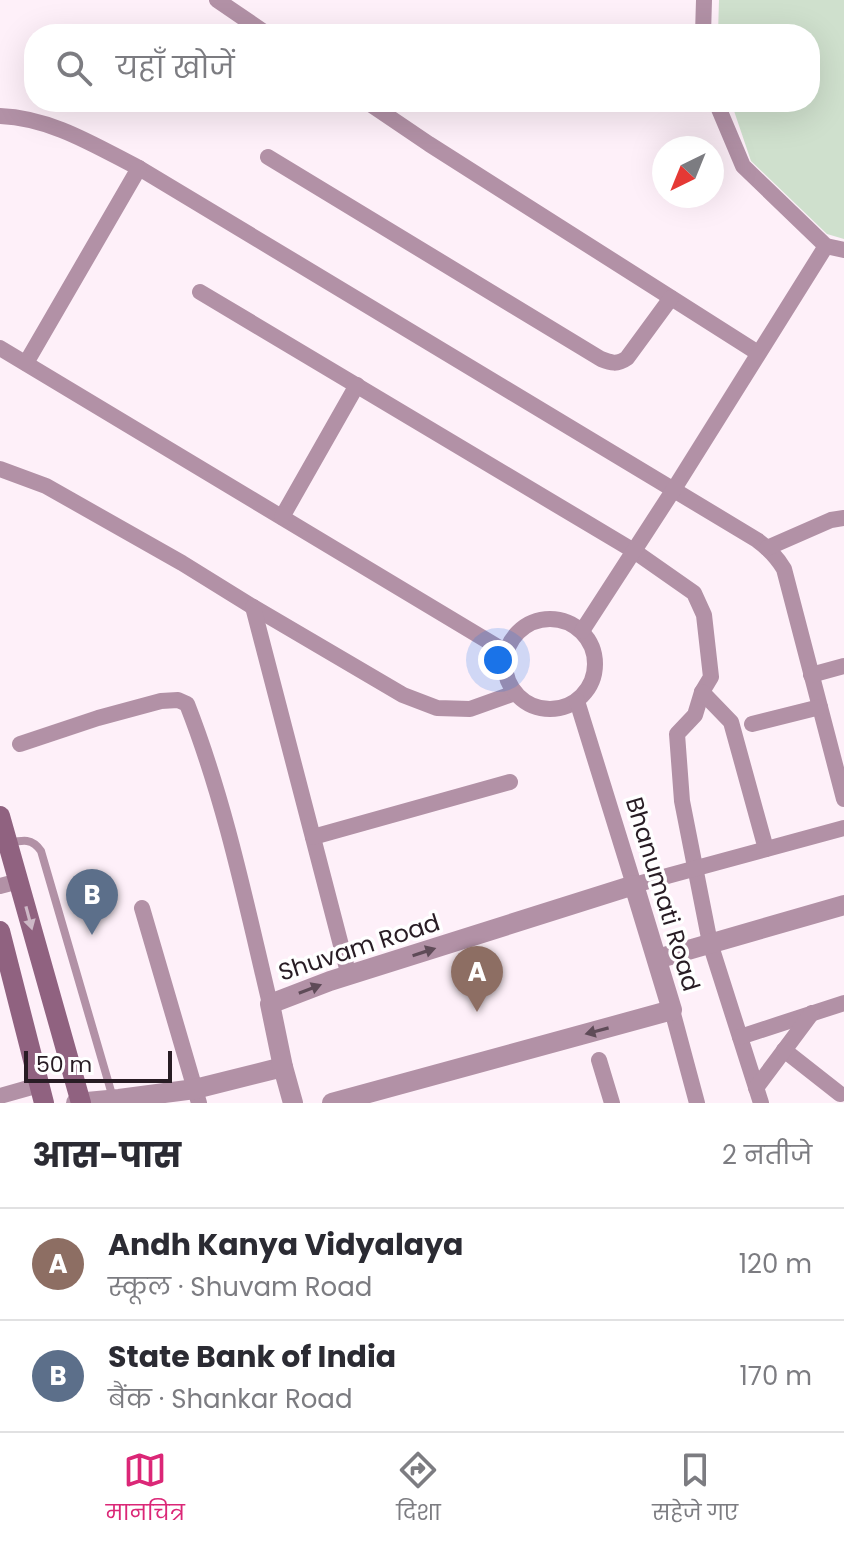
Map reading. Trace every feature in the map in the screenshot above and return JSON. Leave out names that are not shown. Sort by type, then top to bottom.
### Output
[{"type":"main road","points":[[0,816],[8,844],[10,883],[79,1103]]},
{"type":"main road","points":[[0,931],[7,988],[42,1094]]},
{"type":"street","points":[[217,0],[252,24]]},
{"type":"street","points":[[703,24],[704,0]]},
{"type":"street","points":[[382,112],[758,353]]},
{"type":"street","points":[[720,112],[743,166],[826,246],[844,250]]},
{"type":"street","points":[[0,116],[21,117],[66,130],[139,168],[767,548],[784,569],[844,799]]},
{"type":"street","points":[[268,157],[611,363],[620,363],[627,358],[671,298]]},
{"type":"street","points":[[26,363],[139,168]]},
{"type":"street","points":[[582,631],[826,246]]},
{"type":"street","points":[[200,292],[634,551],[694,593],[704,615],[711,677],[702,692],[695,715],[677,734],[682,801],[710,943],[759,1096]]},
{"type":"street","points":[[0,348],[506,652]]},
{"type":"street","points":[[282,517],[357,385]]},
{"type":"street","points":[[0,469],[46,486],[403,695],[437,708],[470,709],[515,693]]},
{"type":"street","points":[[767,548],[831,520],[844,518]]},
{"type":"street","points":[[253,607],[349,976]]},
{"type":"street","points":[[554,619],[582,631],[596,659],[588,689],[577,701],[558,709],[542,709],[515,693],[508,679],[506,652],[513,638],[524,627],[539,620],[554,619]]},
{"type":"street","points":[[811,675],[844,666]]},
{"type":"street","points":[[702,692],[731,722],[766,849]]},
{"type":"street","points":[[20,744],[161,701],[178,700],[187,704],[204,747],[234,853],[270,1004]]},
{"type":"street","name":"Bhanumati Road","points":[[577,701],[657,959],[697,1103]]},
{"type":"street","points":[[752,724],[820,707]]},
{"type":"street","points":[[313,837],[510,782]]},
{"type":"street","points":[[634,885],[844,828]]},
{"type":"street","name":"Shuvam Road","points":[[293,1103],[270,1004],[634,885]]},
{"type":"street","points":[[657,959],[844,905]]},
{"type":"street","points":[[142,908],[197,1096]]},
{"type":"street","points":[[740,1037],[844,1003]]},
{"type":"street","points":[[332,1103],[368,1098],[672,1010]]},
{"type":"street","points":[[759,1096],[784,1050],[812,1013]]},
{"type":"street","points":[[784,1050],[841,1094]]},
{"type":"street","points":[[599,1060],[612,1103]]},
{"type":"street","points":[[79,1103],[197,1096],[283,1067]]},
{"type":"street","points":[[0,1096],[42,1094]]},
{"type":"lane","points":[[8,844],[30,841],[41,851],[114,1101]]},
{"type":"green space","points":[[719,0],[844,0],[844,239],[827,234],[751,161],[734,112],[820,112],[820,24],[718,24]]},
{"type":"place","name":"State Bank of India","points":[[92,935]]},
{"type":"place","name":"Andh Kanya Vidyalaya","points":[[477,1012]]}]
